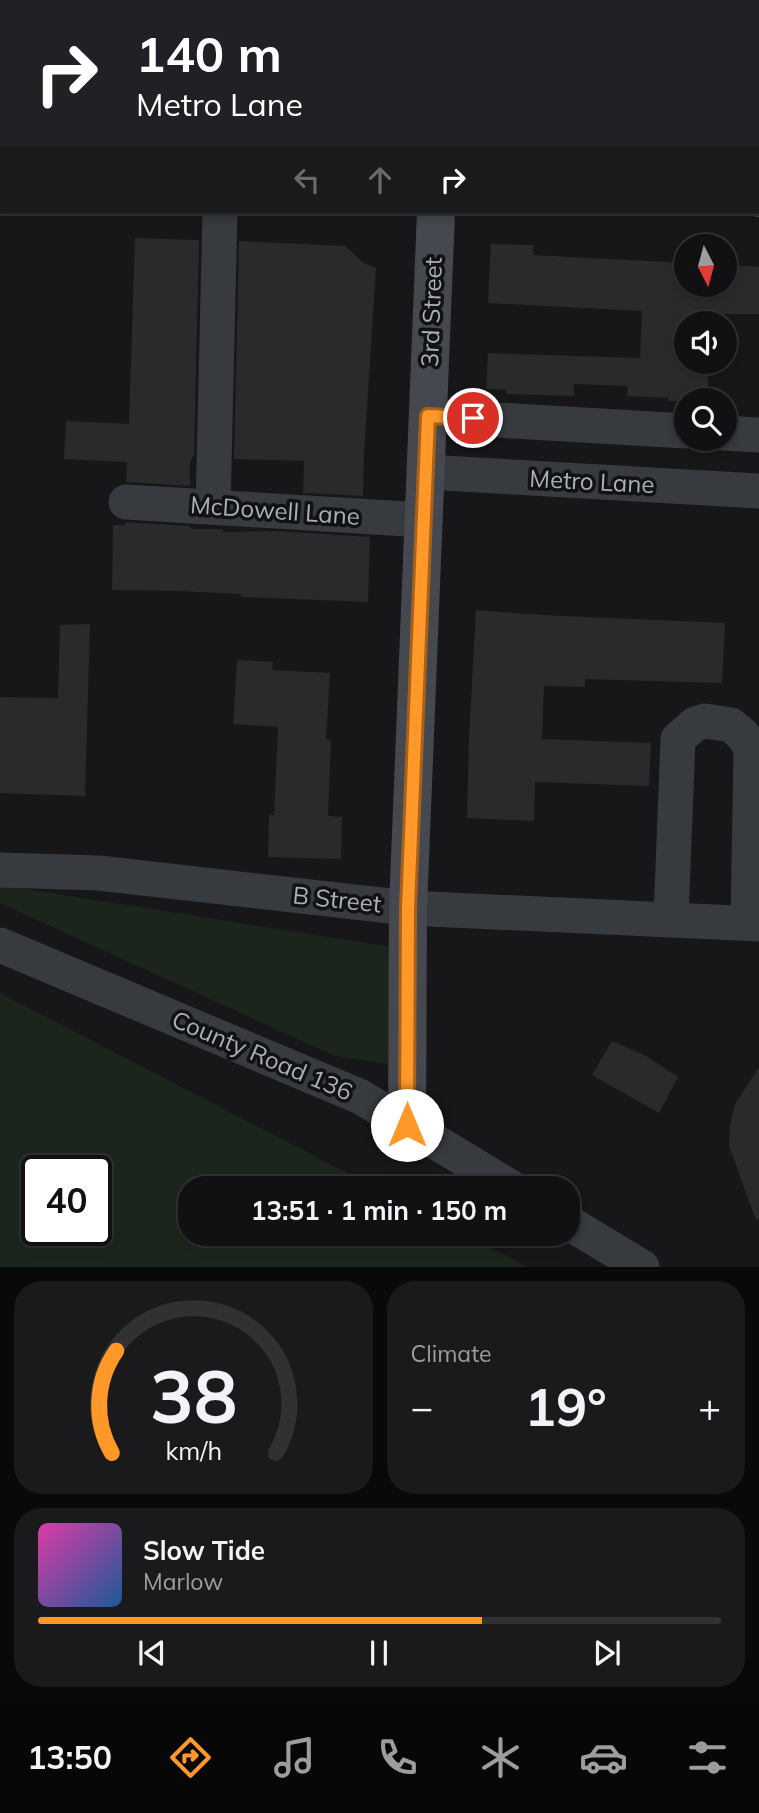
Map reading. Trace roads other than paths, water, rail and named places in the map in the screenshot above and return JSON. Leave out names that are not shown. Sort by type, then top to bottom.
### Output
[{"type":"street","points":[[213,507],[220,214]]},
{"type":"street","name":"3rd Street","points":[[407,1125],[408,908],[436,214]]},
{"type":"street","points":[[428,416],[674,430]]},
{"type":"street","points":[[737,434],[759,435]]},
{"type":"street","name":"Metro Lane","points":[[426,472],[759,491]]},
{"type":"street","name":"McDowell Lane","points":[[126,502],[424,520]]},
{"type":"street","points":[[671,918],[678,739],[695,724],[705,722],[731,725],[742,734],[751,748],[753,923]]},
{"type":"street","name":"B Street","points":[[0,870],[99,873],[408,908],[753,923]]},
{"type":"street","name":"County Road 136","points":[[0,945],[361,1097],[492,1176]]},
{"type":"street","points":[[580,1230],[642,1267]]}]
